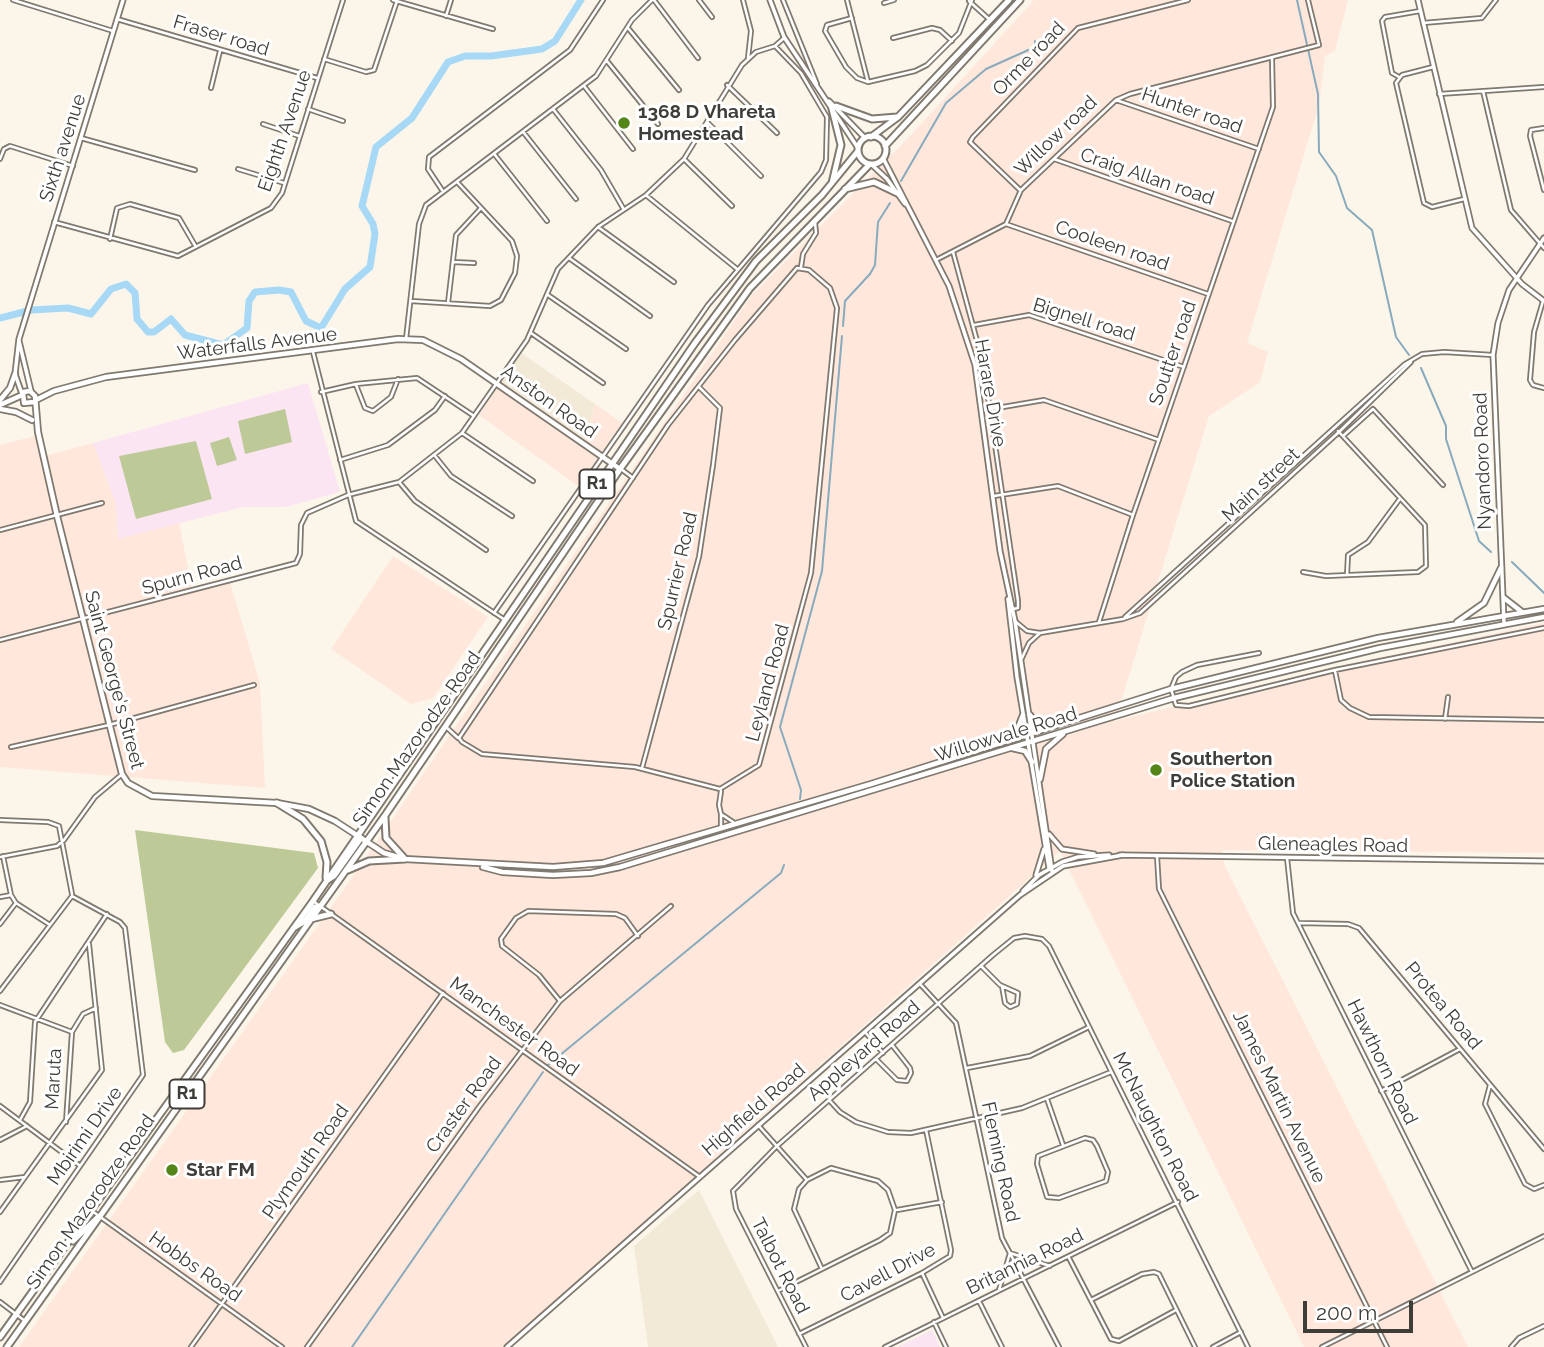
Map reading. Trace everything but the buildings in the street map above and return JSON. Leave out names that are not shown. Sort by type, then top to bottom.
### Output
[{"type":"highway","name":"R1","points":[[868,137],[898,117],[1009,0]]},
{"type":"highway","points":[[883,158],[885,146],[1020,0]]},
{"type":"highway","points":[[831,186],[841,145],[834,108],[872,119],[898,117]]},
{"type":"highway","points":[[868,137],[880,139],[885,146]]},
{"type":"highway","name":"Simon Mazorodze Road","points":[[8,1347],[342,874],[361,838],[505,620],[611,463],[745,274],[831,186],[868,137]]},
{"type":"highway","points":[[858,149],[862,159],[870,164]]},
{"type":"highway","name":"Simon Mazorodze Road","points":[[0,1337],[71,1242],[325,882],[361,838],[386,814],[620,469],[750,288],[841,191],[870,164],[883,158]]},
{"type":"highway","points":[[841,191],[857,183],[874,182],[897,193]]},
{"type":"highway","points":[[277,803],[303,819],[321,841],[327,862],[325,882]]},
{"type":"highway","points":[[386,814],[386,838],[405,859]]},
{"type":"highway","points":[[342,874],[361,863],[405,859]]},
{"type":"highway","points":[[293,929],[304,922],[315,907],[320,906]]},
{"type":"highway","points":[[311,919],[331,914]]},
{"type":"highway","points":[[71,1242],[100,1216]]},
{"type":"main road","name":"Waterfalls Avenue","points":[[22,395],[54,391],[106,377],[406,339],[429,342],[461,359]]},
{"type":"main road","name":"Anston Road","points":[[461,359],[620,469]]},
{"type":"main road","points":[[0,400],[7,393],[15,374]]},
{"type":"main road","name":"Waterfalls Avenue","points":[[24,404],[34,402],[54,391]]},
{"type":"main road","name":"Saint George's Street","points":[[33,392],[38,432],[57,516],[122,774],[135,789],[152,796],[277,803],[319,813],[361,838]]},
{"type":"main road","points":[[2,406],[22,395]]},
{"type":"main road","name":"Saint George's Street","points":[[22,395],[38,432]]},
{"type":"main road","points":[[2,406],[24,404]]},
{"type":"main road","points":[[2,406],[32,421]]},
{"type":"main road","points":[[1453,624],[1484,603],[1501,568]]},
{"type":"main road","points":[[1504,598],[1522,612]]},
{"type":"main road","name":"Willowvale Road","points":[[361,838],[384,853],[405,859],[478,866],[590,865],[721,829],[1171,689],[1378,638],[1544,609]]},
{"type":"main road","name":"Willowvale Road","points":[[478,866],[502,872],[553,874],[605,871],[733,835],[1174,698],[1380,648],[1544,617]]},
{"type":"main road","points":[[1012,738],[1021,727],[1023,715]]},
{"type":"main road","points":[[1030,715],[1038,725],[1047,727]]},
{"type":"main road","points":[[1040,779],[1046,749],[1066,731]]},
{"type":"main road","points":[[1008,748],[1021,749],[1032,762]]},
{"type":"street","points":[[13,0],[113,31]]},
{"type":"street","name":"Sixth avenue","points":[[15,374],[19,339],[29,303],[123,0]]},
{"type":"street","name":"Eighth Avenue","points":[[54,222],[175,255],[264,213],[279,200],[342,0]]},
{"type":"street","points":[[446,16],[451,0]]},
{"type":"street","points":[[442,190],[428,169],[429,157],[570,50],[603,0]]},
{"type":"street","points":[[406,339],[420,218],[426,205],[442,190],[495,155],[584,86],[607,61],[628,27],[653,0],[698,58]]},
{"type":"street","points":[[699,0],[712,17]]},
{"type":"street","points":[[743,0],[751,32],[748,58]]},
{"type":"street","points":[[770,0],[784,37],[834,108],[858,149]]},
{"type":"street","points":[[783,0],[817,84]]},
{"type":"street","points":[[847,0],[868,82]]},
{"type":"street","points":[[884,3],[894,0]]},
{"type":"street","points":[[852,18],[827,25],[825,31],[846,67],[857,78],[868,82],[920,69],[959,33],[970,0],[990,20]]},
{"type":"street","name":"Orme road","points":[[1021,190],[970,142],[973,136],[1078,28],[1188,0]]},
{"type":"street","name":"Willow road","points":[[1006,224],[1021,190],[1116,100],[1130,94],[1318,45],[1308,0]]},
{"type":"street","points":[[1418,0],[1464,199],[1475,233],[1516,277],[1544,301],[1534,332],[1530,380],[1533,385],[1544,388]]},
{"type":"street","points":[[1423,23],[1482,18],[1496,0]]},
{"type":"street","points":[[324,59],[366,72],[374,70],[395,1],[493,29]]},
{"type":"street","points":[[1420,10],[1382,21],[1392,73],[1399,77],[1433,67]]},
{"type":"street","name":"Fraser road","points":[[117,19],[317,78]]},
{"type":"street","points":[[628,27],[679,90]]},
{"type":"street","points":[[893,38],[932,28],[940,30],[952,41]]},
{"type":"street","points":[[348,495],[399,482],[462,433],[531,333],[555,274],[598,227],[646,195],[684,159],[727,85],[748,58],[775,46],[784,37]]},
{"type":"street","points":[[495,613],[708,305],[821,172],[826,160],[827,117],[800,73],[775,46]]},
{"type":"street","points":[[211,88],[220,51]]},
{"type":"street","name":"Soutter road","points":[[1099,623],[1232,221],[1259,149],[1274,100],[1272,58]]},
{"type":"street","points":[[607,61],[658,124]]},
{"type":"street","points":[[1399,77],[1396,83],[1426,206],[1464,199]]},
{"type":"street","points":[[727,85],[777,133]]},
{"type":"street","points":[[584,86],[633,149]]},
{"type":"street","points":[[1439,94],[1544,87]]},
{"type":"street","points":[[1483,91],[1511,210],[1543,246]]},
{"type":"street","name":"Hunter road","points":[[1116,100],[1259,149]]},
{"type":"street","points":[[834,108],[868,137]]},
{"type":"street","points":[[307,109],[343,121]]},
{"type":"street","points":[[553,110],[601,170],[623,208]]},
{"type":"street","points":[[706,122],[761,176]]},
{"type":"street","points":[[262,124],[299,136]]},
{"type":"street","points":[[1544,128],[1531,130],[1530,135],[1544,190]]},
{"type":"street","points":[[524,132],[576,199]]},
{"type":"street","points":[[82,138],[195,170]]},
{"type":"street","points":[[0,159],[3,150],[10,146],[72,166]]},
{"type":"street","points":[[495,155],[547,221]]},
{"type":"street","name":"Harare Drive","points":[[883,158],[936,260],[962,322],[975,365],[1023,715],[1030,732]]},
{"type":"street","points":[[684,159],[733,206]]},
{"type":"street","name":"Craig Allan road","points":[[1054,159],[1232,221]]},
{"type":"street","name":"Harare Drive","points":[[870,164],[908,208]]},
{"type":"street","points":[[238,169],[284,183]]},
{"type":"street","points":[[411,301],[484,307],[495,304],[505,293],[515,274],[517,256],[512,241],[457,181]]},
{"type":"street","points":[[646,195],[737,269]]},
{"type":"street","points":[[110,239],[117,208],[130,204],[179,218],[196,247]]},
{"type":"street","points":[[448,304],[452,261],[459,230],[481,208]]},
{"type":"street","points":[[458,738],[698,386],[774,292],[801,267],[803,254],[816,233],[815,218]]},
{"type":"street","points":[[936,260],[1006,224]]},
{"type":"street","name":"Cooleen road","points":[[1006,224],[1208,294]]},
{"type":"street","points":[[598,227],[674,282]]},
{"type":"street","points":[[1543,246],[1544,238]]},
{"type":"street","points":[[1516,277],[1535,251],[1543,246]]},
{"type":"street","points":[[952,250],[974,324],[990,409],[1018,604],[1013,609]]},
{"type":"street","points":[[569,258],[650,316]]},
{"type":"street","points":[[452,261],[474,263]]},
{"type":"street","name":"Leyland Road","points":[[721,789],[755,769],[762,760],[813,560],[837,308],[830,288],[809,270],[801,267]]},
{"type":"street","name":"Nyandoro Road","points":[[1504,623],[1493,355],[1505,298],[1516,277]]},
{"type":"street","points":[[547,294],[626,349]]},
{"type":"street","name":"Bignell road","points":[[974,324],[1029,315],[1184,368]]},
{"type":"street","points":[[531,333],[603,383]]},
{"type":"street","points":[[19,339],[33,392]]},
{"type":"street","points":[[313,352],[353,516],[360,524],[505,620]]},
{"type":"street","name":"Main street","points":[[1040,633],[1123,619],[1146,609],[1411,362],[1422,355],[1444,352],[1493,355]]},
{"type":"street","points":[[15,374],[22,395]]},
{"type":"street","points":[[321,392],[398,379],[424,380],[474,416]]},
{"type":"street","points":[[356,384],[365,408],[373,411],[391,397],[398,379]]},
{"type":"street","name":"Spurrier Road","points":[[642,768],[699,557],[713,465],[720,412],[715,401],[698,386]]},
{"type":"street","points":[[339,461],[388,445],[435,410],[445,396]]},
{"type":"street","points":[[990,409],[1044,401],[1159,440]]},
{"type":"street","points":[[1343,436],[1373,410],[1443,485]]},
{"type":"street","points":[[624,426],[633,432]]},
{"type":"street","points":[[1303,572],[1318,576],[1418,572],[1425,568],[1425,525],[1399,500],[1338,430]]},
{"type":"street","points":[[462,433],[533,481]]},
{"type":"street","points":[[435,456],[451,476],[512,516]]},
{"type":"street","points":[[620,469],[633,478]]},
{"type":"street","points":[[399,482],[415,501],[486,550]]},
{"type":"street","points":[[992,497],[1058,486],[1133,515]]},
{"type":"street","name":"Spurn Road","points":[[0,640],[296,563],[300,554],[301,524],[307,513],[348,495]]},
{"type":"street","points":[[1347,575],[1348,555],[1368,542],[1399,500]]},
{"type":"street","points":[[0,530],[102,503]]},
{"type":"street","name":"Harare Drive","points":[[1008,594],[1013,609],[1030,715],[1032,762],[1045,844],[1052,868]]},
{"type":"street","points":[[1015,621],[1027,631],[1040,633]]},
{"type":"street","points":[[1259,653],[1198,665],[1176,677],[1171,689],[1178,707],[1335,670],[1544,628]]},
{"type":"street","points":[[1021,660],[1029,643],[1040,633]]},
{"type":"street","points":[[1335,670],[1341,700],[1362,715],[1544,720]]},
{"type":"street","points":[[11,747],[109,725],[254,685]]},
{"type":"street","points":[[1445,719],[1448,697]]},
{"type":"street","points":[[445,726],[482,754],[642,768],[721,789],[721,829]]},
{"type":"street","name":"Harare Drive","points":[[1031,741],[1040,779],[1052,868]]},
{"type":"street","points":[[50,925],[16,902],[11,895],[2,856],[57,846],[94,797],[122,774]]},
{"type":"street","points":[[721,814],[736,824]]},
{"type":"street","points":[[0,820],[59,826],[64,840],[72,895],[0,991]]},
{"type":"street","points":[[1048,832],[1062,849],[1099,855]]},
{"type":"street","points":[[1033,879],[1041,864],[1045,844]]},
{"type":"street","name":"Gleneagles Road","points":[[1052,868],[1077,857],[1099,855],[1544,861]]},
{"type":"street","name":"Gleneagles Road","points":[[1052,868],[1122,855]]},
{"type":"street","name":"James Martin Avenue","points":[[1157,856],[1159,889],[1387,1347]]},
{"type":"street","name":"Hawthorn Road","points":[[1287,858],[1291,908],[1472,1272]]},
{"type":"street","name":"Highfield Road","points":[[1020,895],[1033,879],[1052,868]]},
{"type":"street","name":"Highfield Road","points":[[507,1347],[1052,868]]},
{"type":"street","points":[[0,897],[11,895]]},
{"type":"street","name":"Mbirimi Drive","points":[[0,1282],[143,1074],[125,928],[107,914],[72,895]]},
{"type":"street","name":"Manchester Road","points":[[313,901],[700,1177]]},
{"type":"street","points":[[0,925],[16,902]]},
{"type":"street","name":"Craster Road","points":[[307,1347],[560,1001],[671,906]]},
{"type":"street","points":[[560,1001],[539,975],[502,946],[501,939],[516,918],[528,911],[616,914],[625,918],[638,936]]},
{"type":"street","points":[[20,1120],[26,1114],[30,1102],[36,1018],[107,914]]},
{"type":"street","name":"Protea Road","points":[[1299,923],[1348,924],[1359,928],[1544,1149]]},
{"type":"street","name":"Appleyard Road","points":[[732,1197],[733,1191],[743,1178],[777,1146],[1010,941],[1025,936]]},
{"type":"street","name":"McNaughton Road","points":[[1025,936],[1042,939],[1049,946],[1248,1347]]},
{"type":"street","points":[[0,1212],[102,1070],[89,944]]},
{"type":"street","points":[[981,966],[1002,986],[1018,993],[1017,1004],[1010,1007],[1004,1003],[1002,986]]},
{"type":"street","name":"Fleming Road","points":[[920,984],[956,1023],[999,1226],[1010,1253],[1059,1347]]},
{"type":"street","name":"Plymouth Road","points":[[191,1347],[443,993]]},
{"type":"street","points":[[0,1005],[72,1032]]},
{"type":"street","name":"Maruta","points":[[66,1122],[72,1032],[83,1014],[96,1008]]},
{"type":"street","points":[[965,1069],[1030,1056],[1089,1027]]},
{"type":"street","points":[[865,1032],[883,1053]]},
{"type":"street","points":[[876,1059],[897,1080],[907,1081],[910,1068],[892,1045]]},
{"type":"street","points":[[1381,1091],[1460,1049]]},
{"type":"street","points":[[830,1100],[846,1116],[888,1132],[911,1133],[976,1119],[1047,1099],[1111,1072]]},
{"type":"street","points":[[1490,1085],[1485,1104],[1525,1184],[1534,1189],[1544,1185]]},
{"type":"street","points":[[1047,1099],[1063,1145]]},
{"type":"street","points":[[0,1106],[51,1142],[79,1166]]},
{"type":"street","points":[[758,1125],[807,1180]]},
{"type":"street","points":[[0,1140],[27,1126]]},
{"type":"street","name":"Cavell Drive","points":[[799,1334],[946,1260],[951,1250],[926,1129]]},
{"type":"street","points":[[1085,1138],[1093,1140],[1108,1172],[1106,1181],[1059,1198],[1047,1198],[1037,1160],[1042,1153],[1063,1145],[1085,1138]]},
{"type":"street","points":[[778,1291],[822,1269],[888,1235],[892,1230],[895,1210],[888,1190],[864,1175],[831,1168],[807,1180],[796,1196],[794,1209],[822,1269]]},
{"type":"street","points":[[0,1180],[25,1177]]},
{"type":"street","name":"Talbot Road","points":[[732,1197],[806,1347]]},
{"type":"street","points":[[895,1210],[942,1202]]},
{"type":"street","name":"Britannia Road","points":[[885,1347],[1178,1202]]},
{"type":"street","name":"Hobbs Road","points":[[92,1211],[282,1347]]},
{"type":"street","points":[[1322,1347],[1544,1236]]},
{"type":"street","points":[[999,1290],[1010,1253],[1050,1266]]},
{"type":"street","points":[[1068,1257],[1111,1339],[1115,1341],[1176,1310]]},
{"type":"street","points":[[1091,1300],[1142,1275],[1154,1272],[1159,1274],[1195,1347]]},
{"type":"street","points":[[922,1273],[943,1318]]},
{"type":"street","points":[[979,1301],[1002,1347]]},
{"type":"street","points":[[0,1302],[26,1321]]},
{"type":"street","points":[[934,1322],[946,1347]]},
{"type":"street","points":[[1511,1347],[1519,1338],[1544,1326]]},
{"type":"street","points":[[1213,1347],[1241,1332]]},
{"type":"shaded area","points":[[1034,0],[1348,0],[1335,51],[1325,56],[1319,105],[1247,343],[1268,352],[1260,382],[1209,416],[1115,721],[1325,669],[1544,623],[1544,853],[1222,850],[1224,864],[1468,1347],[1304,1347],[1060,851],[503,1347],[19,1347],[353,876],[752,295],[910,136]]},
{"type":"shaded area","points":[[521,353],[595,404],[585,442],[500,384]]},
{"type":"shaded area","points":[[308,383],[340,492],[286,507],[243,507],[118,539],[116,503],[93,443]]},
{"type":"shaded area","points":[[500,384],[585,441],[595,404],[622,423],[578,486],[479,415]]},
{"type":"shaded area","points":[[35,436],[40,457],[93,443],[116,503],[118,539],[179,523],[192,588],[229,579],[260,683],[265,788],[0,767],[0,445]]},
{"type":"shaded area","points":[[393,556],[488,617],[433,698],[411,704],[331,649]]},
{"type":"shaded area","points":[[699,1190],[778,1347],[648,1347],[634,1246]]},
{"type":"shaded area","points":[[932,1330],[940,1347],[897,1347]]},
{"type":"green space","points":[[285,409],[292,442],[245,454],[238,421]]},
{"type":"green space","points":[[229,437],[237,460],[217,466],[210,443]]},
{"type":"green space","points":[[196,441],[212,499],[136,519],[119,456]]},
{"type":"green space","points":[[135,830],[314,853],[318,868],[184,1050],[173,1053],[165,1042]]},
{"type":"waterway","points":[[0,318],[31,310],[68,308],[91,314],[111,289],[126,284],[135,293],[137,319],[148,332],[154,332],[171,319],[185,335],[223,345],[247,328],[249,301],[255,292],[279,290],[291,292],[306,321],[321,328],[345,289],[370,267],[375,234],[373,224],[362,206],[376,147],[412,118],[448,62],[465,56],[491,56],[542,49],[555,41],[581,0]]},
{"type":"waterway","points":[[1297,0],[1318,94],[1319,152],[1336,176],[1347,208],[1372,230],[1396,337],[1409,355]]},
{"type":"waterway","points":[[901,181],[946,103],[986,69],[1035,47],[1035,41]]},
{"type":"waterway","points":[[843,326],[845,301],[875,265],[878,222],[890,203]]},
{"type":"waterway","points":[[800,799],[801,790],[780,727],[822,571],[842,336]]},
{"type":"waterway","points":[[1421,368],[1446,426],[1446,439],[1479,541],[1491,552]]},
{"type":"waterway","points":[[1512,562],[1544,593]]},
{"type":"waterway","points":[[548,1065],[781,873],[784,865]]},
{"type":"waterway","points":[[352,1347],[543,1072]]},
{"type":"place","name":"1368 D Vhareta Homestead","points":[[624,123]]},
{"type":"place","name":"Southerton Police Station","points":[[1156,770]]},
{"type":"place","name":"Star FM","points":[[172,1170]]}]
